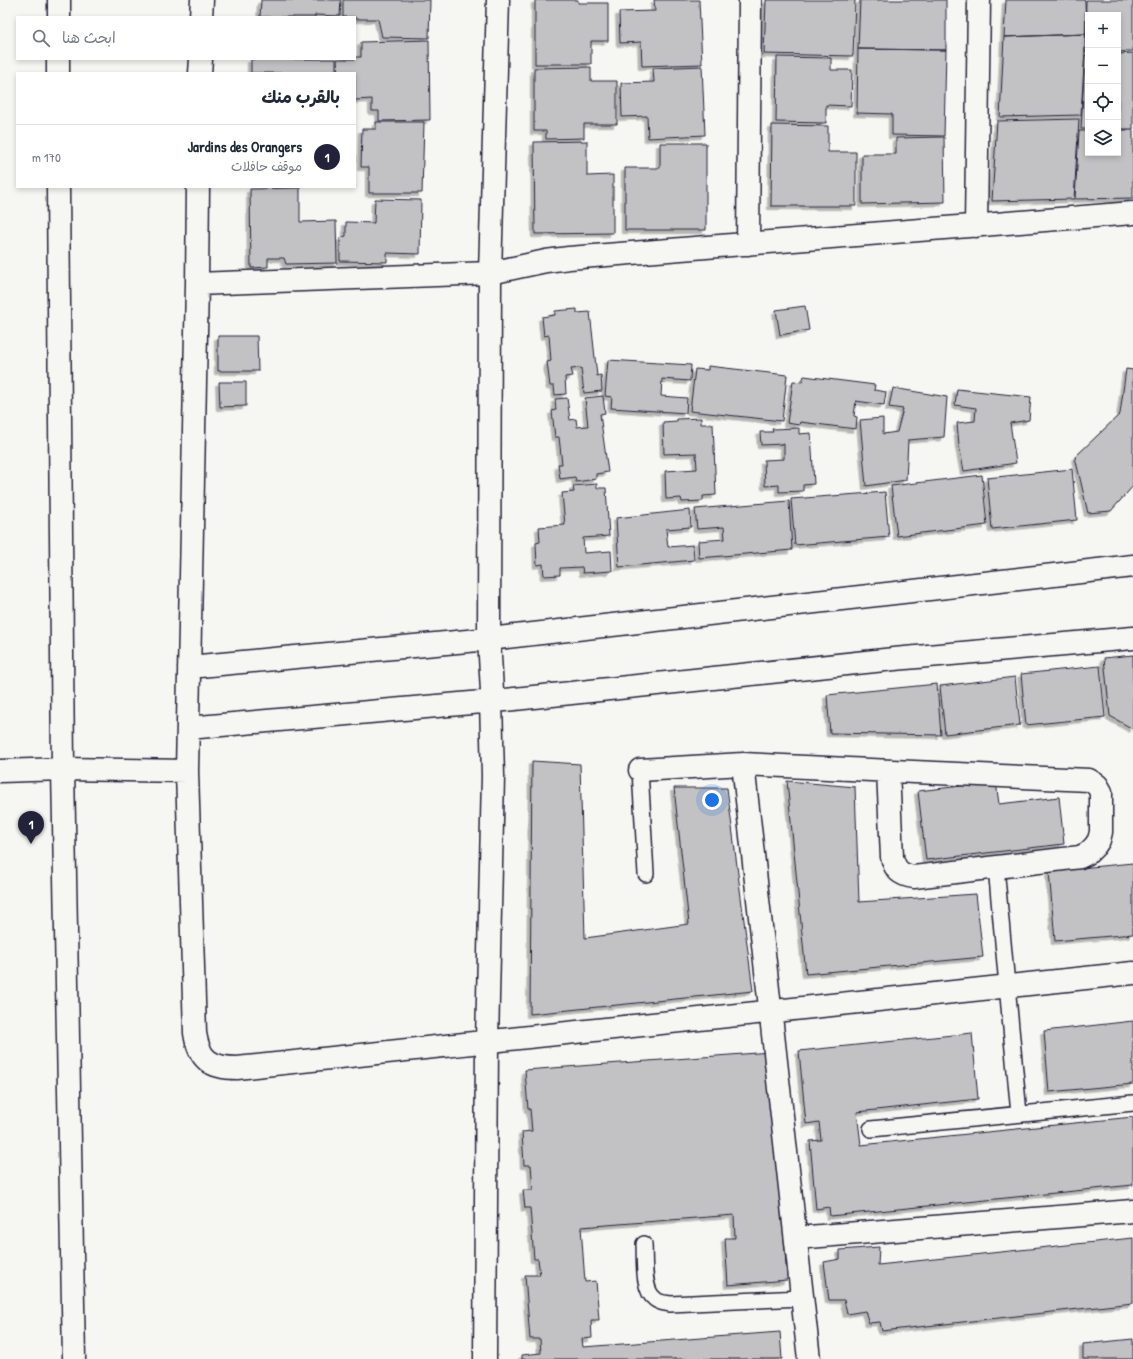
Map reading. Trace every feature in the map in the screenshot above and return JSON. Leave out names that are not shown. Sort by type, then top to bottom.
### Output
[{"type":"street","points":[[59,0],[59,16]]},
{"type":"street","points":[[201,16],[202,0]]},
{"type":"street","points":[[485,1359],[487,1042],[493,776],[492,691],[489,639],[490,273],[498,0]]},
{"type":"street","points":[[748,244],[750,0]]},
{"type":"street","points":[[976,226],[979,0]]},
{"type":"street","points":[[58,60],[58,72]]},
{"type":"street","points":[[200,72],[201,60]]},
{"type":"street","points":[[58,188],[63,769],[74,1359]]},
{"type":"street","points":[[198,188],[187,771],[195,1032],[197,1045],[203,1056],[213,1064],[225,1068],[237,1068],[1133,973]]},
{"type":"street","points":[[197,284],[490,273],[546,261],[569,258],[1133,213]]},
{"type":"street","points":[[189,667],[489,639],[1130,562]]},
{"type":"street","points":[[188,728],[491,702],[894,659],[1133,638]]},
{"type":"street","points":[[640,770],[743,764],[1090,780],[1099,788],[1102,796],[1101,832],[1099,840],[1088,853],[1080,857],[914,877],[905,876],[899,872],[894,865],[892,856],[888,771]]},
{"type":"street","points":[[743,764],[809,1359]]},
{"type":"street","points":[[0,771],[63,769],[187,771]]},
{"type":"street","points":[[796,1238],[1133,1211]]},
{"type":"lane","points":[[640,770],[646,874]]},
{"type":"lane","points":[[996,867],[1019,1114]]},
{"type":"lane","points":[[871,1129],[1133,1103]]},
{"type":"lane","points":[[644,1244],[646,1286],[649,1293],[661,1302],[670,1304],[802,1298]]},
{"type":"building","points":[[261,0],[341,0],[340,16],[260,16]]},
{"type":"building","points":[[343,0],[430,0],[429,38],[382,37],[378,19],[356,19],[356,16],[343,16]]},
{"type":"building","points":[[535,0],[578,0],[578,3],[608,3],[608,41],[591,41],[591,64],[535,64]]},
{"type":"building","points":[[654,0],[699,0],[702,64],[642,66],[641,42],[620,43],[619,12],[655,11]]},
{"type":"building","points":[[766,0],[855,0],[853,56],[764,54]]},
{"type":"building","points":[[860,0],[946,0],[946,50],[858,49]]},
{"type":"building","points":[[1006,0],[1085,0],[1085,34],[1004,37]]},
{"type":"building","points":[[1086,0],[1133,0],[1133,51],[1121,52],[1121,12],[1086,12]]},
{"type":"building","points":[[1085,34],[1081,115],[1000,117],[1004,37]]},
{"type":"building","points":[[429,40],[430,120],[379,121],[379,111],[372,111],[372,99],[356,100],[356,72],[338,72],[337,60],[356,60],[356,57],[361,57],[361,42]]},
{"type":"building","points":[[858,49],[946,50],[944,136],[892,135],[892,114],[857,113]]},
{"type":"building","points":[[1133,53],[1133,129],[1121,129],[1121,54]]},
{"type":"building","points":[[1085,55],[1085,129],[1081,129]]},
{"type":"building","points":[[777,57],[831,58],[831,70],[852,70],[851,106],[826,105],[826,123],[776,122]]},
{"type":"building","points":[[251,60],[336,60],[336,72],[251,72]]},
{"type":"building","points":[[702,66],[705,135],[648,138],[647,116],[622,117],[621,83],[654,82],[653,68]]},
{"type":"building","points":[[591,67],[591,81],[617,81],[617,124],[584,124],[584,138],[546,139],[546,131],[534,131],[534,68]]},
{"type":"building","points":[[1079,119],[1074,199],[992,201],[997,121]]},
{"type":"building","points":[[376,122],[424,122],[422,193],[369,193],[369,167],[361,167],[362,129],[376,129]]},
{"type":"building","points":[[772,125],[828,126],[828,152],[856,152],[856,206],[771,206]]},
{"type":"building","points":[[1121,130],[1133,130],[1133,198],[1075,199],[1079,131],[1085,131],[1085,156],[1121,156]]},
{"type":"building","points":[[944,137],[945,202],[862,204],[862,154],[896,154],[896,138]]},
{"type":"building","points":[[587,141],[587,176],[613,175],[613,233],[535,234],[534,142]]},
{"type":"building","points":[[660,143],[706,143],[706,230],[625,230],[625,168],[660,168]]},
{"type":"building","points":[[300,188],[300,222],[336,221],[337,263],[286,264],[284,258],[268,258],[268,267],[251,268],[250,189]]},
{"type":"building","points":[[375,199],[421,200],[420,254],[387,253],[387,262],[340,261],[340,238],[346,236],[346,222],[374,223]]},
{"type":"building","points":[[805,306],[809,330],[780,335],[776,310]]},
{"type":"building","points":[[577,309],[577,313],[590,312],[597,376],[601,375],[602,391],[584,393],[581,368],[571,369],[573,376],[565,377],[566,394],[555,395],[554,386],[550,386],[547,362],[551,361],[549,335],[544,336],[542,317],[555,315],[555,311]]},
{"type":"building","points":[[218,336],[257,336],[258,371],[218,371]]},
{"type":"building","points":[[608,360],[691,365],[690,381],[662,379],[661,396],[687,398],[686,413],[611,408],[612,397],[605,396]]},
{"type":"building","points":[[708,366],[787,375],[782,421],[690,411],[695,369],[708,370]]},
{"type":"building","points":[[1126,369],[1133,370],[1133,486],[1111,511],[1088,513],[1075,457],[1120,414]]},
{"type":"building","points":[[804,376],[875,385],[874,390],[886,392],[884,405],[856,401],[854,416],[857,417],[856,429],[800,422],[799,425],[787,423],[793,381],[802,382]]},
{"type":"building","points":[[219,382],[246,382],[246,406],[220,407]]},
{"type":"building","points":[[893,388],[947,397],[944,437],[908,440],[906,480],[866,486],[860,420],[883,418],[883,434],[897,432],[903,409],[889,407]]},
{"type":"building","points":[[957,389],[1031,397],[1029,420],[1010,423],[1016,463],[964,471],[957,423],[975,421],[976,408],[955,405]]},
{"type":"building","points":[[603,396],[605,413],[600,414],[608,472],[596,474],[596,479],[576,482],[575,477],[560,479],[558,464],[562,464],[559,437],[555,437],[552,411],[556,410],[555,399],[567,398],[570,420],[576,419],[577,427],[588,426],[585,398]]},
{"type":"building","points":[[701,418],[701,424],[713,424],[716,495],[703,496],[703,501],[682,502],[681,498],[666,499],[665,471],[697,469],[696,453],[664,454],[663,422],[677,421],[677,419]]},
{"type":"building","points":[[799,428],[799,434],[811,433],[814,484],[803,485],[803,491],[779,492],[779,485],[765,486],[764,460],[784,459],[784,444],[761,445],[760,432],[773,432],[772,429]]},
{"type":"building","points":[[1072,469],[1077,520],[992,529],[987,478]]},
{"type":"building","points":[[982,475],[987,525],[897,536],[891,486]]},
{"type":"building","points":[[597,484],[597,488],[606,488],[609,536],[583,538],[584,553],[611,551],[612,571],[583,573],[582,567],[560,568],[560,575],[544,576],[543,564],[537,565],[536,543],[540,542],[539,527],[565,525],[562,493],[574,492],[573,486]]},
{"type":"building","points":[[885,492],[889,537],[795,545],[791,499]]},
{"type":"building","points":[[789,501],[792,550],[699,558],[698,541],[725,539],[724,527],[697,529],[695,509]]},
{"type":"building","points":[[690,510],[691,527],[666,529],[668,547],[693,545],[694,560],[619,567],[616,518]]},
{"type":"building","points":[[1133,655],[1133,729],[1110,716],[1104,658]]},
{"type":"building","points":[[1100,666],[1105,717],[1026,725],[1021,674]]},
{"type":"building","points":[[1015,677],[1020,725],[945,734],[940,686]]},
{"type":"building","points":[[937,684],[941,735],[830,733],[827,695]]},
{"type":"building","points":[[532,761],[580,764],[585,938],[689,924],[674,788],[727,788],[753,991],[530,1014]]},
{"type":"building","points":[[787,781],[855,787],[859,902],[976,894],[983,957],[806,974]]},
{"type":"building","points":[[996,782],[999,804],[1059,797],[1064,844],[926,860],[918,791]]},
{"type":"building","points":[[1133,863],[1133,934],[1055,941],[1049,871]]},
{"type":"building","points":[[1133,1021],[1133,1084],[1049,1092],[1044,1031]]},
{"type":"building","points":[[972,1033],[978,1099],[857,1112],[861,1145],[1133,1117],[1133,1185],[830,1216],[829,1207],[816,1209],[810,1141],[821,1140],[819,1122],[806,1124],[799,1051]]},
{"type":"building","points":[[771,1052],[787,1280],[728,1285],[725,1238],[735,1238],[734,1215],[581,1227],[585,1282],[596,1281],[599,1320],[591,1320],[592,1338],[582,1339],[583,1347],[780,1332],[782,1359],[522,1359],[522,1355],[541,1353],[540,1339],[530,1339],[525,1275],[540,1275],[538,1259],[534,1259],[530,1208],[525,1208],[523,1190],[533,1190],[531,1165],[524,1165],[522,1132],[532,1131],[530,1109],[528,1109],[525,1070]]},
{"type":"building","points":[[1133,1238],[1133,1303],[882,1331],[880,1322],[869,1323],[865,1311],[847,1314],[844,1300],[829,1300],[824,1262],[840,1259],[840,1250],[879,1247],[878,1265]]},
{"type":"building","points":[[1133,1339],[1133,1359],[1083,1359],[1083,1344]]},
{"type":"place","name":"Jardins des Orangers","points":[[31,844]]}]
